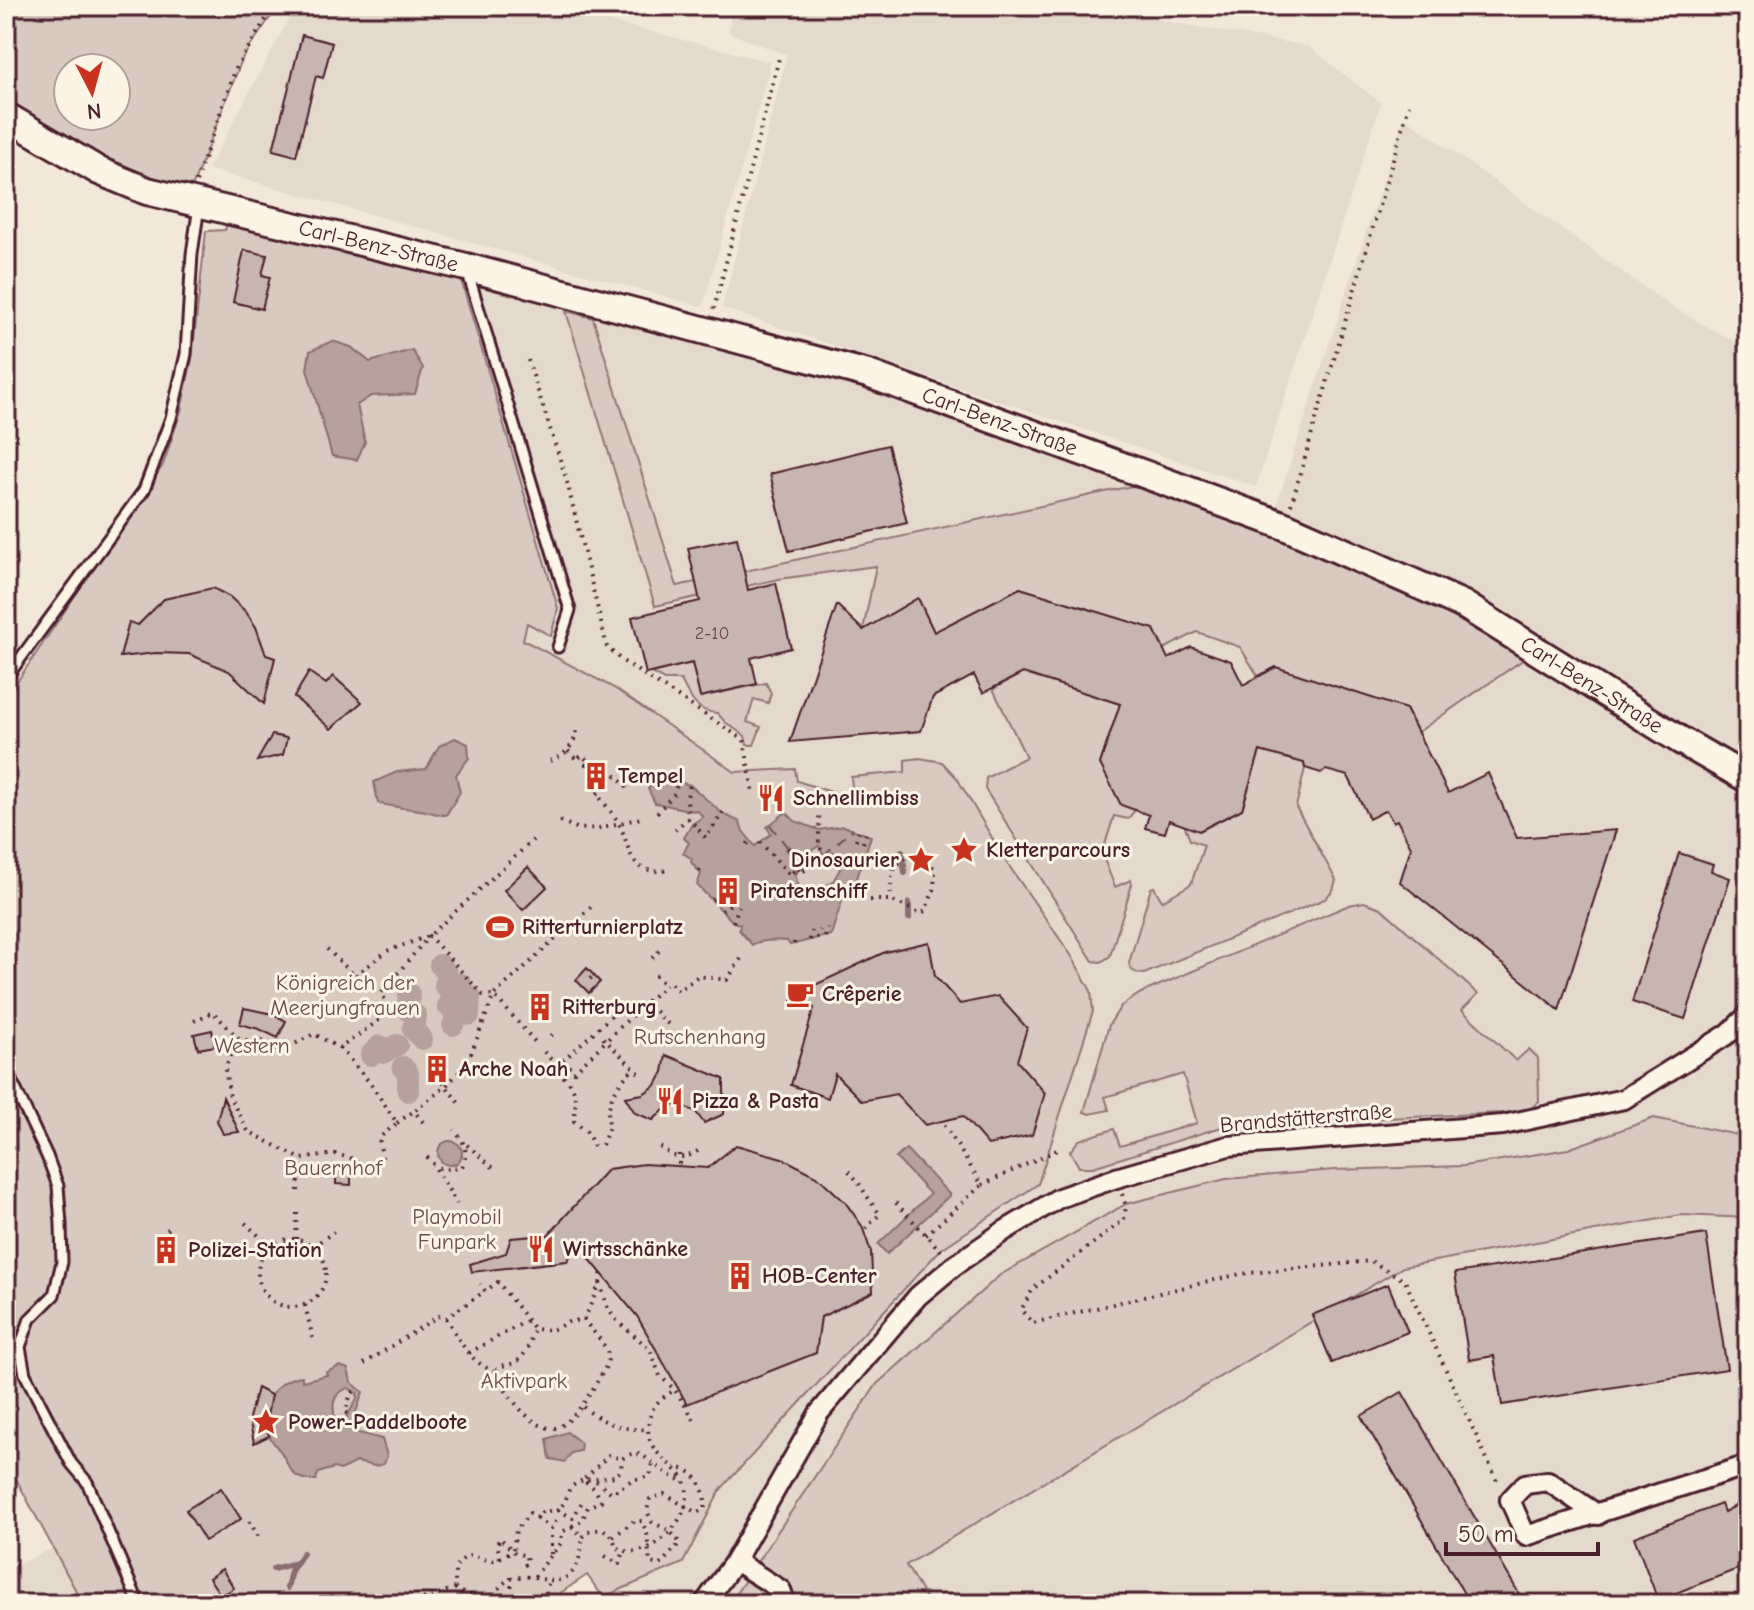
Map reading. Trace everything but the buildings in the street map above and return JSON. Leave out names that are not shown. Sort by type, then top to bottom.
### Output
[{"type":"street","name":"Carl-Benz-Straße","points":[[6,116],[99,171],[147,191],[466,267],[868,374],[1285,526],[1464,605],[1748,779]]},
{"type":"street","name":"Brandstätterstraße","points":[[704,1604],[735,1561],[819,1413],[918,1296],[955,1265],[1059,1198],[1228,1146],[1503,1125],[1624,1099],[1728,1034],[1748,1015]]},
{"type":"street","points":[[1598,1515],[1548,1481],[1525,1484],[1510,1500],[1526,1536],[1598,1515],[1748,1465]]},
{"type":"street","points":[[735,1561],[781,1590],[786,1604]]},
{"type":"lane","points":[[6,678],[144,490],[171,418],[186,354],[192,254],[199,203]]},
{"type":"lane","points":[[466,267],[570,610],[558,647]]},
{"type":"lane","points":[[6,1069],[58,1186],[61,1224],[62,1262],[54,1295],[30,1319],[20,1347],[25,1374],[71,1463],[87,1482],[139,1604]]},
{"type":"path","points":[[199,203],[196,179],[236,68],[274,6]]},
{"type":"path","points":[[709,331],[779,58]]},
{"type":"path","points":[[1285,526],[1409,105]]},
{"type":"path","points":[[528,360],[566,478],[607,647],[621,660],[744,740],[753,792]]},
{"type":"path","points":[[550,761],[568,751],[574,743],[577,728]]},
{"type":"path","points":[[568,751],[577,760],[582,755],[589,762],[586,765],[606,786]]},
{"type":"path","points":[[627,788],[616,776],[597,794],[619,822],[629,855],[642,869],[671,870]]},
{"type":"path","points":[[657,813],[675,793],[678,781]]},
{"type":"path","points":[[690,785],[688,818],[706,838],[726,808]]},
{"type":"path","points":[[760,842],[790,875],[797,868],[801,873],[824,855],[819,846],[819,816]]},
{"type":"path","points":[[560,821],[579,829],[599,828],[641,818]]},
{"type":"path","points":[[675,830],[688,818]]},
{"type":"path","points":[[856,840],[859,831]]},
{"type":"path","points":[[863,843],[866,834]]},
{"type":"path","points":[[340,1048],[392,1011],[381,993],[429,936],[533,840]]},
{"type":"path","points":[[788,848],[805,870]]},
{"type":"path","points":[[862,900],[890,900],[920,913],[925,911],[934,890],[935,869],[926,860],[912,855],[900,860],[893,869],[890,900]]},
{"type":"path","points":[[699,871],[704,867]]},
{"type":"path","points":[[712,900],[721,894]]},
{"type":"path","points":[[722,911],[733,902]]},
{"type":"path","points":[[733,922],[739,906]]},
{"type":"path","points":[[382,1158],[379,1138],[445,1087],[467,1064],[494,995],[591,907]]},
{"type":"path","points":[[825,937],[828,928]]},
{"type":"path","points":[[817,938],[820,930]]},
{"type":"path","points":[[810,940],[812,931]]},
{"type":"path","points":[[327,949],[355,976],[387,951],[429,936]]},
{"type":"path","points":[[429,936],[483,995],[494,995],[536,1043]]},
{"type":"path","points":[[652,958],[659,951]]},
{"type":"path","points":[[563,1060],[574,1072],[669,982],[678,991],[698,976],[727,980],[744,954]]},
{"type":"path","points":[[655,975],[665,985]]},
{"type":"path","points":[[646,1002],[668,1024]]},
{"type":"path","points":[[557,1066],[619,1009]]},
{"type":"path","points":[[194,1021],[213,1012],[241,1041]]},
{"type":"path","points":[[369,1173],[354,1159],[335,1154],[301,1159],[248,1131],[230,1098],[225,1069],[233,1049],[241,1041],[264,1041],[279,1052],[314,1034],[340,1048],[370,1083],[397,1123]]},
{"type":"path","points":[[605,1040],[639,1073]]},
{"type":"path","points":[[544,1052],[576,1092],[574,1121],[586,1131],[594,1146]]},
{"type":"path","points":[[602,1145],[609,1127],[608,1111],[612,1097],[634,1068]]},
{"type":"path","points":[[438,1075],[461,1106]]},
{"type":"path","points":[[414,1111],[423,1122]]},
{"type":"path","points":[[942,1121],[982,1185]]},
{"type":"path","points":[[454,1130],[496,1170]]},
{"type":"path","points":[[435,1166],[446,1171],[462,1167],[467,1155],[465,1143]]},
{"type":"path","points":[[660,1147],[672,1157],[679,1158],[689,1157],[701,1149]]},
{"type":"path","points":[[926,1235],[982,1185],[1059,1149]]},
{"type":"path","points":[[427,1157],[457,1204]]},
{"type":"path","points":[[298,1191],[301,1159]]},
{"type":"path","points":[[849,1171],[864,1187],[865,1196],[880,1214],[863,1231]]},
{"type":"path","points":[[1116,1178],[1126,1206],[1124,1220],[1033,1289],[1021,1310],[1033,1323],[1240,1274],[1371,1261],[1405,1281],[1496,1481],[1510,1500]]},
{"type":"path","points":[[896,1203],[955,1265]]},
{"type":"path","points":[[296,1239],[297,1212]]},
{"type":"path","points":[[245,1223],[270,1246]]},
{"type":"path","points":[[162,1236],[170,1227]]},
{"type":"path","points":[[313,1246],[334,1232]]},
{"type":"path","points":[[287,1239],[313,1246],[320,1253],[326,1273],[321,1292],[305,1305],[281,1306],[270,1300],[258,1280],[258,1267],[270,1246],[287,1239]]},
{"type":"path","points":[[584,1320],[600,1283],[602,1270]]},
{"type":"path","points":[[446,1318],[498,1282],[534,1329]]},
{"type":"path","points":[[600,1283],[608,1309],[617,1321],[650,1349],[660,1376],[675,1390],[697,1424]]},
{"type":"path","points":[[480,1284],[485,1291]]},
{"type":"path","points":[[305,1305],[314,1343]]},
{"type":"path","points":[[364,1364],[438,1316],[446,1318],[469,1353],[482,1367],[495,1371],[517,1406],[551,1429],[562,1425],[583,1407],[608,1361],[606,1348],[584,1320]]},
{"type":"path","points":[[469,1353],[528,1320]]},
{"type":"path","points":[[534,1329],[552,1330],[570,1321],[584,1320]]},
{"type":"path","points":[[495,1371],[501,1365],[519,1360],[534,1329]]},
{"type":"path","points":[[355,1417],[345,1412],[351,1394],[358,1388]]},
{"type":"path","points":[[493,1601],[497,1588],[511,1577],[534,1577],[549,1581],[562,1580],[570,1575],[580,1560],[583,1537],[597,1528],[613,1537],[616,1547],[624,1552],[648,1547],[670,1531],[687,1508],[687,1489],[674,1468],[654,1451],[648,1429],[650,1414],[658,1400],[675,1390]]},
{"type":"path","points":[[583,1407],[611,1425],[648,1429]]},
{"type":"path","points":[[558,1510],[565,1502],[570,1487],[583,1480],[609,1455],[622,1459],[638,1453],[685,1482]]},
{"type":"path","points":[[583,1480],[616,1476],[621,1470],[622,1459]]},
{"type":"path","points":[[595,1480],[612,1493],[632,1480],[650,1476],[653,1464]]},
{"type":"path","points":[[613,1537],[634,1521],[642,1521],[647,1534],[650,1563],[660,1565],[680,1543],[670,1531],[652,1522],[647,1511],[650,1499],[664,1494],[697,1513],[705,1508],[700,1480],[688,1470],[674,1468]]},
{"type":"path","points":[[534,1577],[561,1543],[562,1532],[582,1521],[588,1507],[601,1501],[595,1489],[583,1480]]},
{"type":"path","points":[[537,1518],[542,1512],[558,1510],[573,1518],[583,1500]]},
{"type":"path","points":[[515,1554],[516,1530],[530,1513],[551,1528]]},
{"type":"path","points":[[551,1555],[551,1528],[557,1517]]},
{"type":"path","points":[[249,1521],[258,1536]]},
{"type":"path","points":[[572,1527],[583,1537]]},
{"type":"path","points":[[500,1558],[497,1544],[500,1538],[515,1554]]},
{"type":"path","points":[[605,1556],[619,1564],[624,1552]]},
{"type":"path","points":[[455,1588],[455,1568],[470,1555],[493,1560],[522,1553],[527,1557],[526,1566],[521,1566]]},
{"type":"path","points":[[511,1577],[512,1597]]},
{"type":"path","points":[[455,1588],[472,1597],[493,1601],[530,1595],[544,1598],[549,1581]]},
{"type":"path","points":[[408,1604],[455,1588]]},
{"type":"path","points":[[472,1597],[472,1604]]},
{"type":"path","points":[[1730,1604],[1748,1597]]},
{"type":"shaded area","points":[[321,6],[549,6],[771,62],[703,307],[208,169],[291,15]]},
{"type":"shaded area","points":[[731,6],[1141,6],[1163,21],[1308,46],[1381,103],[1256,487],[722,308],[787,55],[729,33]]},
{"type":"shaded area","points":[[1404,117],[1672,307],[1748,349],[1748,1137],[1654,1118],[1568,1149],[1464,1166],[1334,1170],[1226,1179],[877,1384],[729,1604],[604,1604],[603,1597],[683,1563],[721,1489],[940,1250],[1038,1184],[1093,1011],[1091,991],[1071,955],[1007,863],[957,778],[905,760],[906,772],[852,777],[854,799],[797,781],[794,769],[735,772],[615,688],[523,640],[527,623],[459,273],[863,384],[1269,527]]},
{"type":"shaded area","points":[[332,341],[351,347],[370,362],[412,350],[423,368],[415,394],[371,396],[357,405],[365,442],[357,460],[332,456],[307,369],[310,351]]},
{"type":"shaded area","points":[[455,738],[468,744],[469,758],[456,775],[460,792],[446,815],[378,803],[374,782],[397,772],[426,769],[439,746]]},
{"type":"shaded area","points":[[659,777],[690,785],[723,814],[740,822],[755,846],[771,834],[767,827],[786,812],[795,821],[819,830],[843,826],[871,836],[851,896],[843,898],[831,935],[790,945],[787,941],[779,940],[752,945],[739,930],[740,924],[733,922],[697,885],[701,874],[691,862],[692,859],[683,853],[689,843],[684,838],[692,824],[703,817],[698,811],[655,803],[648,789]],"holes":[[[789,846],[799,858],[819,846],[824,855],[834,852],[840,869],[832,883],[819,888],[800,889],[797,873],[791,865],[795,861],[786,849]]]},
{"type":"shaded area","points":[[450,1141],[459,1144],[462,1153],[459,1162],[450,1165],[441,1162],[438,1153],[441,1144]]},
{"type":"shaded area","points":[[906,1149],[950,1195],[887,1254],[878,1244],[930,1194],[896,1158]]},
{"type":"shaded area","points":[[1681,1215],[1748,1218],[1748,1586],[1704,1604],[929,1604],[906,1565],[1403,1267]]},
{"type":"shaded area","name":"Power-Paddelboote","points":[[340,1366],[348,1369],[351,1382],[363,1392],[352,1423],[355,1432],[382,1439],[387,1456],[384,1464],[375,1466],[356,1462],[340,1470],[334,1468],[318,1473],[316,1480],[308,1480],[293,1473],[271,1439],[265,1416],[270,1398],[283,1383],[302,1376],[302,1381],[327,1375],[326,1372]],"holes":[[[348,1388],[357,1393],[357,1399],[346,1418],[335,1417],[333,1407],[337,1396]]]},
{"type":"shaded area","points":[[567,1432],[581,1443],[580,1451],[571,1453],[565,1462],[550,1459],[547,1439]]},
{"type":"shaded area","points":[[53,1548],[83,1604],[6,1604],[6,1570]]},
{"type":"green space","points":[[6,6],[278,6],[243,57],[191,190],[112,163],[56,132],[132,132],[132,52],[52,52],[52,130],[6,104]]},
{"type":"green space","name":"Playmobil Funpark","points":[[228,219],[459,273],[558,608],[551,636],[527,623],[523,640],[614,688],[735,772],[795,769],[797,781],[853,799],[851,777],[905,772],[905,760],[920,758],[942,762],[957,778],[1007,863],[1071,955],[1091,991],[1093,1011],[1038,1184],[940,1250],[721,1489],[683,1563],[603,1597],[587,1575],[544,1604],[83,1604],[6,1460],[6,698],[163,465],[181,411],[192,358],[206,231],[225,230]]},
{"type":"green space","points":[[566,311],[593,318],[677,586],[1132,486],[1319,553],[1436,607],[1524,659],[1418,732],[1406,709],[1276,667],[1258,676],[1240,647],[1197,632],[1164,649],[1154,629],[1020,588],[949,624],[937,638],[917,599],[863,630],[876,566],[779,579],[655,606]]},
{"type":"green space","points":[[692,663],[700,697],[766,683],[771,693],[768,703],[754,699],[747,722],[761,727],[754,745],[747,745],[745,736],[717,713],[699,707],[681,680],[664,680],[651,673]]},
{"type":"green space","points":[[1023,673],[1120,704],[1100,764],[1135,810],[1128,819],[1114,816],[1102,854],[1115,887],[1131,880],[1132,884],[1110,956],[1101,962],[1093,961],[985,789],[986,778],[1026,757],[993,689]]},
{"type":"green space","points":[[1260,751],[1304,763],[1296,807],[1336,880],[1333,890],[1325,899],[1144,974],[1134,972],[1129,963],[1151,888],[1154,887],[1162,901],[1191,884],[1204,845],[1190,840],[1184,824],[1200,831],[1242,809]]},
{"type":"green space","points":[[1364,902],[1381,908],[1478,994],[1462,1010],[1516,1061],[1529,1049],[1538,1058],[1539,1101],[1528,1111],[1228,1125],[1093,1167],[1079,1167],[1070,1151],[1079,1140],[1114,1129],[1120,1146],[1197,1123],[1183,1074],[1105,1097],[1109,1110],[1090,1114],[1084,1112],[1109,1025],[1121,1006],[1141,993],[1349,905]]},
{"type":"green space","points":[[1654,1118],[1748,1137],[1748,1218],[1681,1215],[1403,1267],[906,1565],[929,1604],[729,1604],[877,1384],[1000,1275],[1126,1204],[1226,1179],[1334,1170],[1464,1166],[1568,1149]]},
{"type":"waterway","points":[[902,851],[905,873]]},
{"type":"waterway","points":[[909,903],[909,918]]},
{"type":"waterway","points":[[440,965],[447,974],[445,986],[452,995],[448,1006],[458,1014],[453,1025]]},
{"type":"waterway","points":[[461,984],[462,992],[470,996],[469,1015]]},
{"type":"waterway","points":[[409,994],[408,1010],[416,1016],[413,1029],[422,1039]]},
{"type":"waterway","points":[[371,1055],[380,1046],[383,1053],[397,1045]]},
{"type":"waterway","points":[[403,1067],[408,1074],[408,1091]]},
{"type":"waterway","points":[[287,1588],[291,1571],[303,1553]]},
{"type":"waterway","points":[[273,1569],[296,1563]]},
{"type":"ferry route","points":[[770,825],[788,848]]},
{"type":"ferry route","points":[[824,855],[853,829]]},
{"type":"place","name":"Tempel","points":[[596,776]]},
{"type":"place","name":"Schnellimbiss","points":[[771,798]]},
{"type":"place","name":"Kletterparcours","points":[[964,850]]},
{"type":"place","name":"Dinosaurier","points":[[921,860]]},
{"type":"place","name":"Piratenschiff","points":[[728,891]]},
{"type":"place","name":"Ritterturnierplatz","points":[[500,927]]},
{"type":"place","name":"Crêperie","points":[[800,994]]},
{"type":"place","name":"Ritterburg","points":[[540,1007]]},
{"type":"place","name":"Arche Noah","points":[[437,1069]]},
{"type":"place","name":"Pizza & Pasta","points":[[670,1101]]},
{"type":"place","name":"Wirtsschänke","points":[[541,1249]]},
{"type":"place","name":"Polizei-Station","points":[[166,1250]]},
{"type":"place","name":"HOB-Center","points":[[740,1276]]},
{"type":"place","name":"Power-Paddelboote","points":[[266,1422]]},
{"type":"park label","name":"Königreich der Meerjungfrauen","points":[[345,996]]},
{"type":"park label","name":"Rutschenhang","points":[[700,1037]]},
{"type":"park label","name":"Western","points":[[252,1046]]},
{"type":"park label","name":"Bauernhof","points":[[333,1168]]},
{"type":"park label","name":"Aktivpark","points":[[524,1381]]}]
